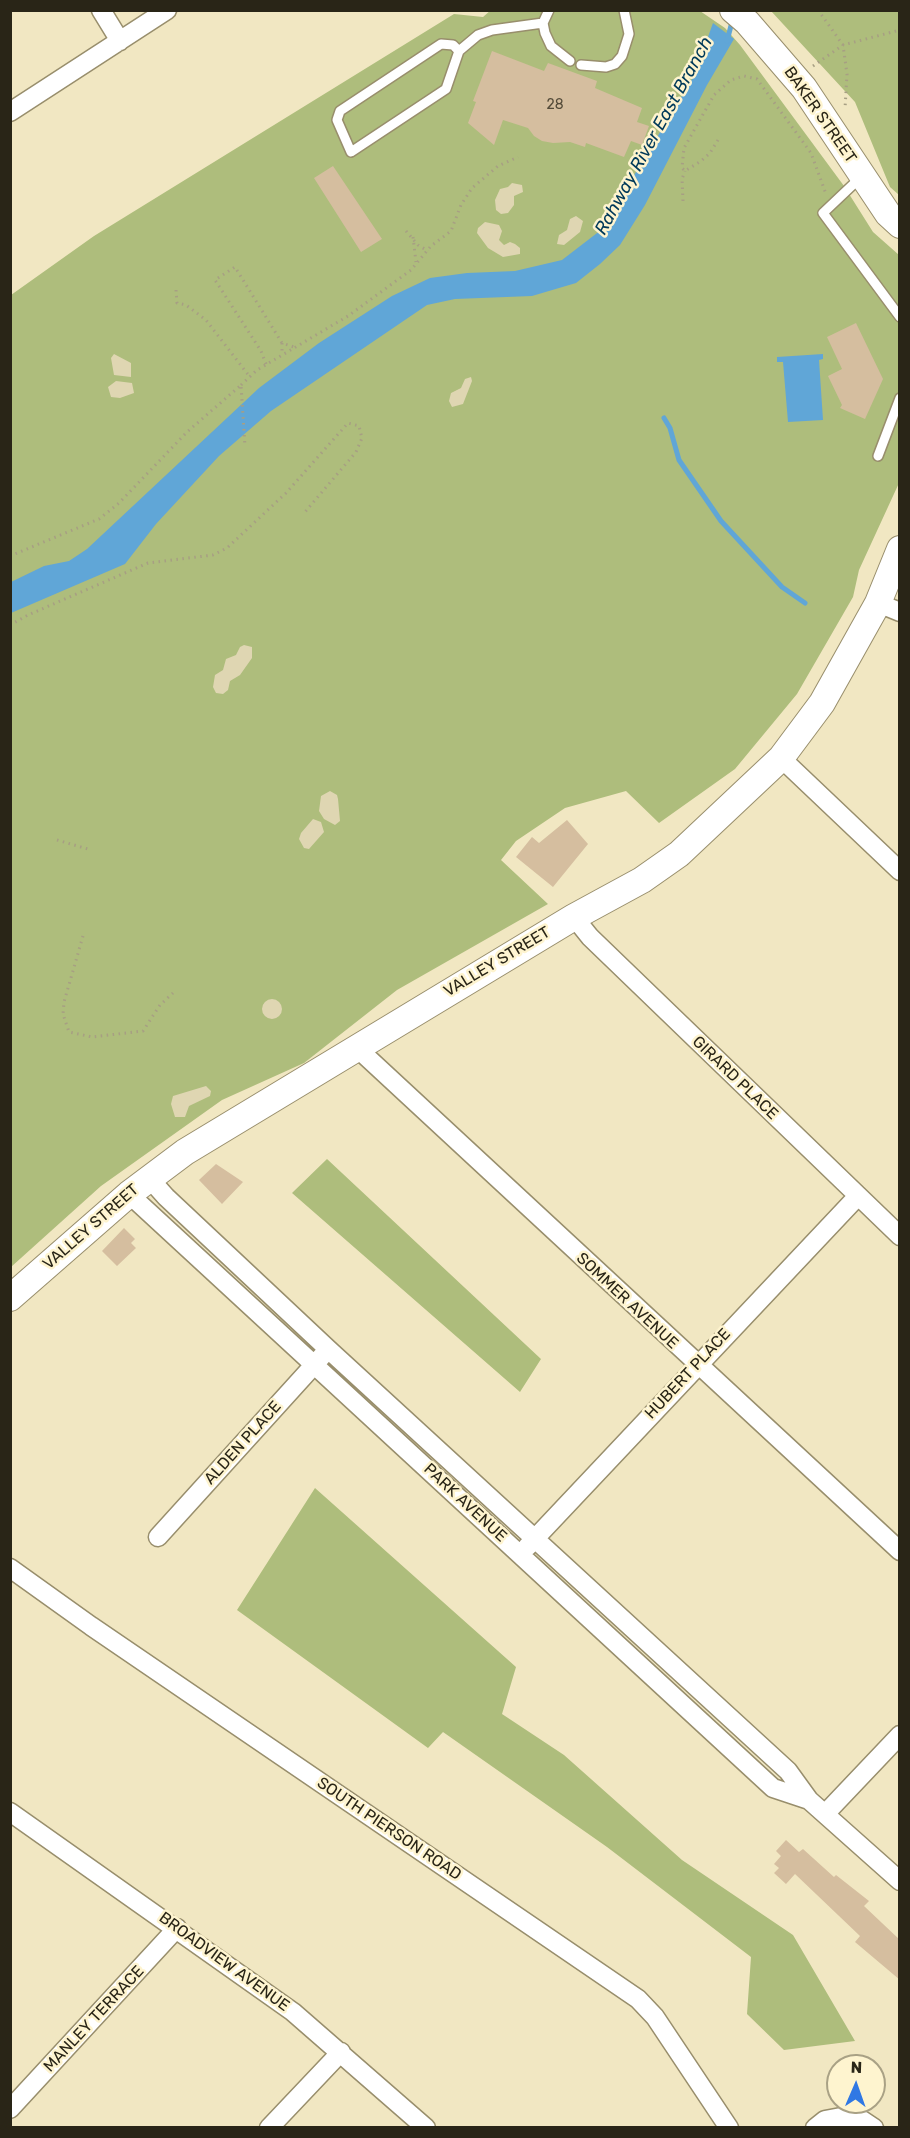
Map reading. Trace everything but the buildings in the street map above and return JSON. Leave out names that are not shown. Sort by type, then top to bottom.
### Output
[{"type":"main road","name":"BAKER STREET","points":[[740,16],[804,88],[888,214],[900,225]]},
{"type":"main road","name":"VALLEY STREET","points":[[10,1298],[149,1178],[241,1116],[574,917],[642,880],[679,854],[781,758],[822,703],[889,608],[900,549]]},
{"type":"street","points":[[101,10],[120,41]]},
{"type":"street","points":[[10,112],[167,10]]},
{"type":"street","points":[[781,758],[900,871]]},
{"type":"street","name":"GIRARD PLACE","points":[[574,917],[590,937],[900,1236]]},
{"type":"street","name":"SOMMER AVENUE","points":[[356,1047],[696,1365],[900,1551]]},
{"type":"street","name":"PARK AVENUE","points":[[149,1178],[166,1197],[328,1349],[788,1771],[809,1800],[900,1881]]},
{"type":"street","name":"PARK AVENUE","points":[[129,1194],[315,1363],[773,1788],[809,1800]]},
{"type":"street","name":"HUBERT PLACE","points":[[520,1554],[857,1197]]},
{"type":"street","name":"ALDEN PLACE","points":[[158,1537],[328,1349]]},
{"type":"street","name":"SOUTH PIERSON ROAD","points":[[10,1568],[91,1626],[638,1999],[655,2017],[729,2127]]},
{"type":"street","points":[[825,1814],[900,1735]]},
{"type":"street","name":"BROADVIEW AVENUE","points":[[10,1812],[293,2012],[426,2127]]},
{"type":"street","name":"MANLEY TERRACE","points":[[14,2098],[177,1928]]},
{"type":"street","points":[[269,2127],[341,2052]]},
{"type":"street","points":[[815,2127],[825,2120],[841,2117],[862,2120],[874,2127]]},
{"type":"lane","points":[[549,10],[543,23],[545,33],[551,46],[570,61]]},
{"type":"lane","points":[[581,65],[606,67],[615,64],[622,56],[629,34],[624,10]]},
{"type":"lane","points":[[459,51],[453,45],[441,44],[340,111],[337,120],[351,152],[446,89],[459,51],[478,35],[492,30],[543,23]]},
{"type":"lane","points":[[862,175],[823,213],[900,317]]},
{"type":"lane","points":[[878,456],[900,398]]},
{"type":"path","points":[[818,10],[843,45],[847,74],[845,109]]},
{"type":"path","points":[[813,66],[843,45],[900,30]]},
{"type":"path","points":[[685,171],[681,162],[684,148],[714,96],[731,80],[753,77],[811,153],[826,196],[823,213]]},
{"type":"path","points":[[683,201],[682,179],[685,171],[710,153],[718,140]]},
{"type":"path","points":[[10,556],[99,519],[119,503],[188,432],[266,364],[348,316],[411,270],[451,231],[461,205],[472,188],[498,166],[518,157]]},
{"type":"path","points":[[406,231],[418,245],[428,251]]},
{"type":"path","points":[[411,270],[417,260],[413,237]]},
{"type":"path","points":[[266,364],[261,351],[215,280],[236,267],[282,343],[282,355]]},
{"type":"path","points":[[176,290],[177,303],[186,305],[206,320],[250,377]]},
{"type":"path","points":[[282,343],[294,347]]},
{"type":"path","points":[[241,386],[245,447]]},
{"type":"path","points":[[10,625],[148,563],[213,555],[227,548],[286,493],[348,423],[358,426],[362,438],[356,452],[305,512]]},
{"type":"path","points":[[57,840],[88,849]]},
{"type":"path","points":[[83,936],[64,1002],[63,1014],[69,1032],[92,1037],[143,1031],[160,1005],[173,993]]},
{"type":"green space","points":[[491,10],[700,11],[725,28],[740,45],[844,186],[873,232],[899,255],[899,483],[859,570],[853,597],[797,694],[735,769],[659,823],[626,791],[565,808],[516,841],[501,860],[548,904],[397,990],[304,1063],[222,1100],[101,1186],[11,1267],[11,295],[94,236],[454,14],[483,17]]},
{"type":"green space","points":[[771,11],[899,11],[899,195],[890,187],[855,102]]},
{"type":"green space","points":[[327,1159],[541,1359],[520,1392],[292,1193]]},
{"type":"green space","points":[[315,1488],[516,1667],[502,1714],[564,1755],[682,1860],[793,1935],[855,2041],[784,2050],[747,2014],[751,1957],[607,1847],[443,1732],[428,1748],[237,1610]]},
{"type":"sand","points":[[512,183],[522,185],[523,192],[514,196],[514,205],[508,213],[501,214],[496,210],[495,200],[500,189]]},
{"type":"sand","points":[[576,216],[583,221],[580,232],[564,245],[557,244],[559,235],[567,230],[570,219]]},
{"type":"sand","points":[[485,222],[499,225],[502,231],[499,240],[504,245],[510,242],[515,244],[520,248],[520,254],[503,257],[488,248],[477,233],[478,228]]},
{"type":"sand","points":[[114,354],[131,363],[131,377],[114,375],[111,358]]},
{"type":"sand","points":[[471,377],[472,381],[463,404],[452,407],[449,401],[451,393],[461,388],[465,379]]},
{"type":"sand","points":[[116,381],[132,383],[134,393],[120,398],[111,397],[108,387]]},
{"type":"sand","points":[[244,645],[252,647],[252,658],[240,675],[230,681],[228,690],[223,694],[216,693],[213,687],[215,675],[223,670],[226,659],[236,655],[240,647]]},
{"type":"sand","points":[[330,791],[337,795],[338,799],[340,821],[335,825],[324,819],[319,811],[321,796]]},
{"type":"sand","points":[[313,819],[321,822],[324,832],[309,849],[304,848],[299,839],[301,833]]},
{"type":"sand","points":[[272,999],[279,1002],[282,1009],[279,1016],[272,1019],[265,1016],[262,1009],[265,1002]]},
{"type":"sand","points":[[206,1086],[211,1091],[210,1096],[189,1106],[185,1117],[175,1117],[171,1104],[173,1096]]},
{"type":"water","points":[[713,23],[734,39],[707,85],[645,205],[620,245],[600,264],[576,283],[532,296],[455,299],[427,305],[271,411],[219,456],[156,524],[125,564],[11,613],[11,582],[44,566],[69,561],[87,549],[259,388],[319,343],[392,296],[430,278],[467,273],[515,271],[562,260],[601,230],[694,76]]},
{"type":"water","points":[[823,354],[823,359],[819,360],[823,420],[788,422],[783,362],[777,362],[777,357]]},
{"type":"waterway","name":"Rahway River East Branch","points":[[727,41],[733,18]]},
{"type":"waterway","points":[[664,418],[670,428],[679,460],[721,521],[782,587],[805,603]]}]
